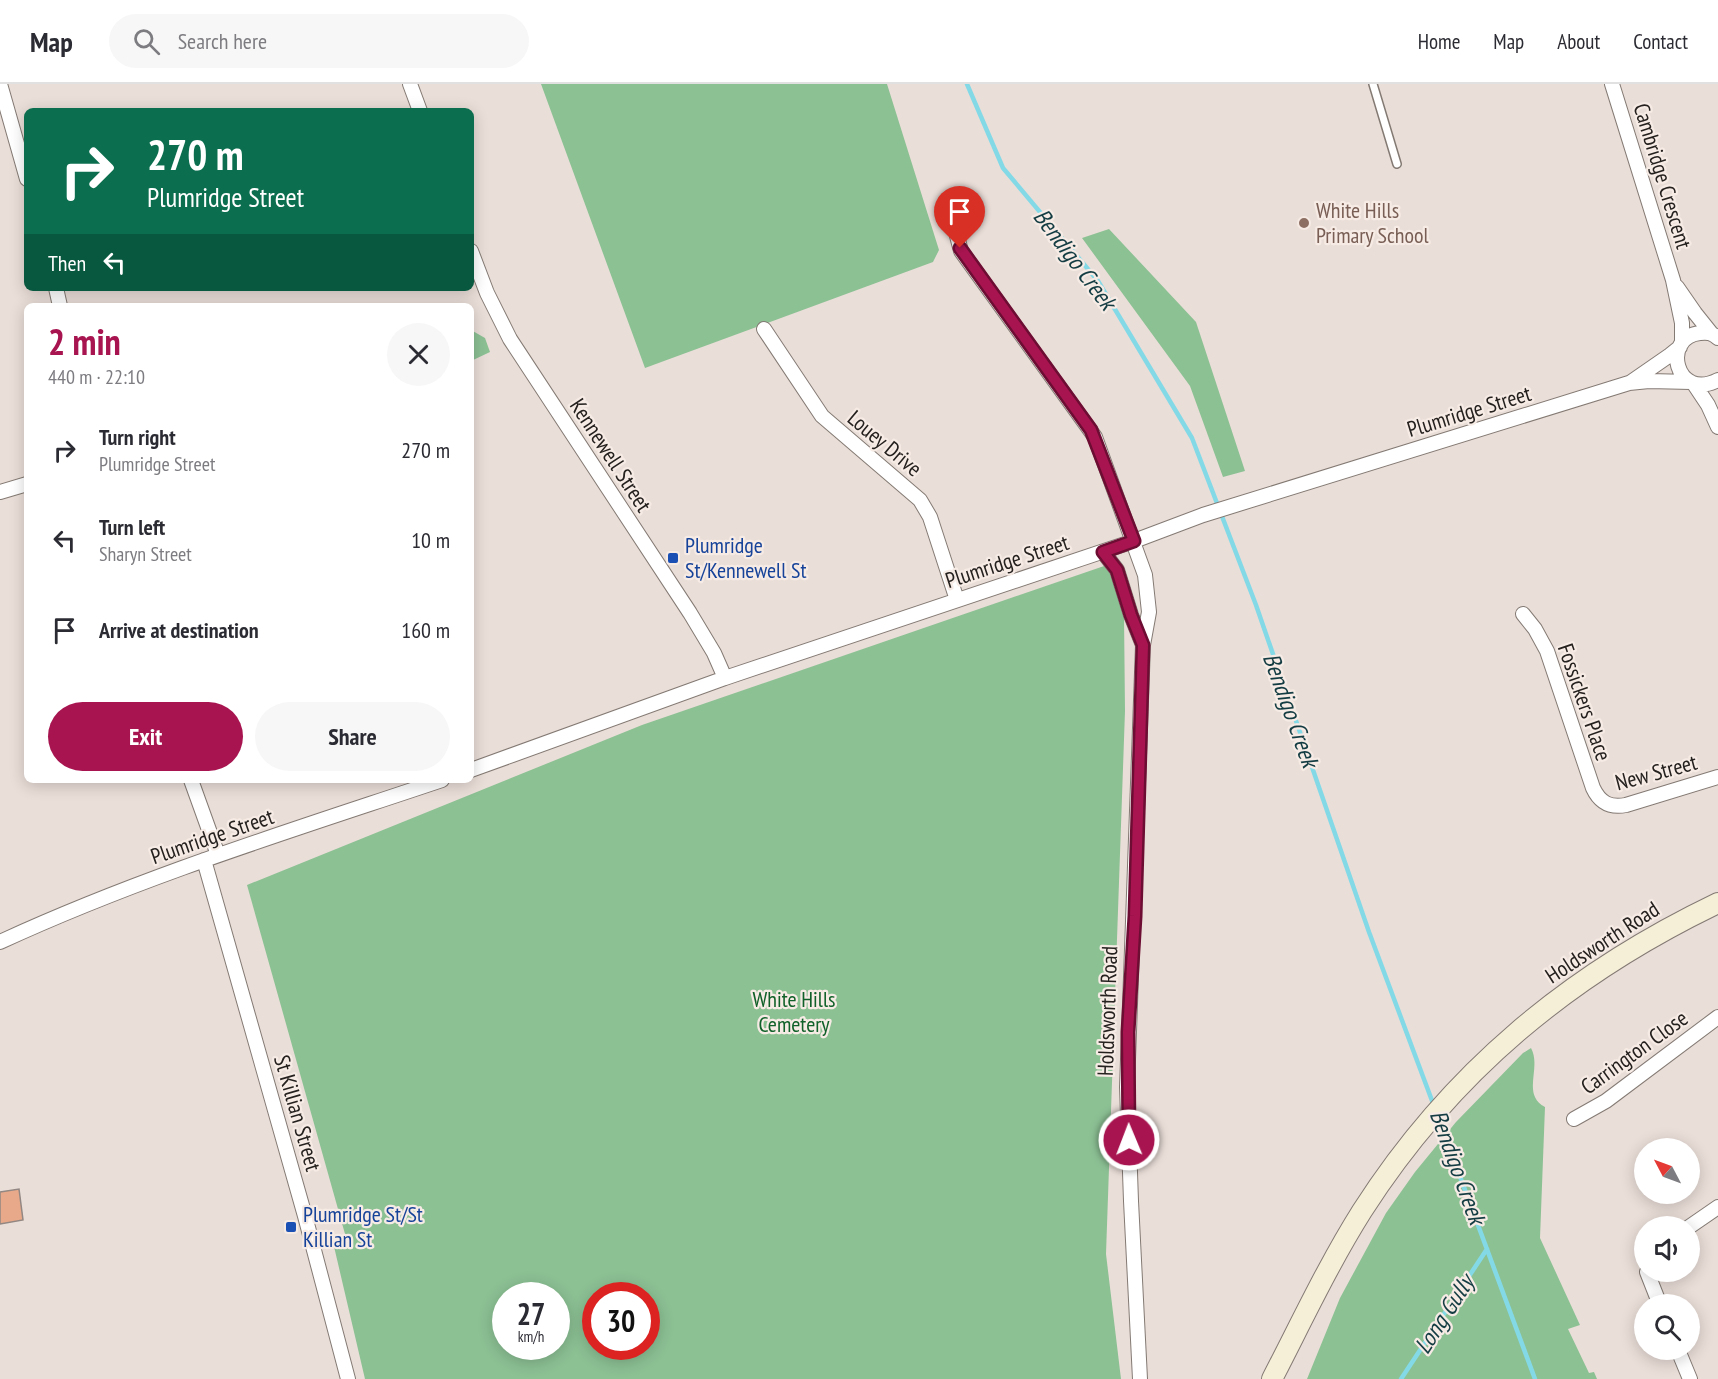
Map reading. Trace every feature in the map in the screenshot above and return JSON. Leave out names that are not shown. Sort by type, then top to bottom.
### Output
[{"type":"main road","name":"Holdsworth Road","points":[[1272,1379],[1348,1234],[1400,1157],[1434,1114],[1485,1060],[1587,977],[1647,939],[1718,903]]},
{"type":"main road","name":"Holdsworth Road","points":[[1281,1379],[1304,1317]]},
{"type":"street","points":[[0,84],[5,120],[24,172]]},
{"type":"street","points":[[410,84],[419,108]]},
{"type":"street","name":"Cambridge Crescent","points":[[1612,84],[1673,280],[1682,323],[1678,367],[1681,374],[1693,383]]},
{"type":"street","name":"Holdsworth Road","points":[[957,236],[961,251],[1091,430],[1134,541],[1149,595],[1149,612],[1143,645],[1128,1087],[1140,1379]]},
{"type":"street","name":"Kennewell Street","points":[[474,259],[510,339],[690,613],[714,653],[725,678]]},
{"type":"street","name":"Cambridge Crescent","points":[[1673,280],[1695,314],[1715,335]]},
{"type":"street","name":"Louey Drive","points":[[764,330],[822,416],[920,500],[930,518],[957,600]]},
{"type":"street","name":"Plumridge Street","points":[[1629,383],[1695,334],[1715,335]]},
{"type":"street","name":"Plumridge Street","points":[[474,769],[725,678],[1103,552],[1203,514],[1629,383],[1649,381],[1710,384],[1718,380]]},
{"type":"street","points":[[1693,383],[1718,427]]},
{"type":"street","points":[[0,492],[24,485]]},
{"type":"street","name":"Holdsworth Road","points":[[1103,552],[1117,570],[1143,645]]},
{"type":"street","name":"Fossickers Place","points":[[1523,614],[1535,629],[1547,651],[1593,788],[1605,804]]},
{"type":"street","name":"New Street","points":[[1605,804],[1618,807],[1718,777]]},
{"type":"street","points":[[192,783],[218,855]]},
{"type":"street","name":"Plumridge Street","points":[[0,942],[62,915],[204,860],[433,783]]},
{"type":"street","name":"St Killian Street","points":[[204,860],[302,1204],[348,1379]]},
{"type":"street","name":"Carrington Close","points":[[1574,1119],[1606,1101],[1718,1017]]},
{"type":"street","points":[[1700,1219],[1718,1207]]},
{"type":"street","points":[[1682,1360],[1690,1379]]},
{"type":"lane","points":[[1373,84],[1397,164]]},
{"type":"green space","points":[[541,84],[887,84],[939,250],[933,262],[645,368]]},
{"type":"green space","points":[[1109,229],[1196,322],[1245,471],[1223,477],[1190,386],[1082,238]]},
{"type":"green space","points":[[474,332],[485,338],[490,352],[474,360]]},
{"type":"green space","name":"White Hills Cemetery","points":[[1107,565],[1124,614],[1125,711],[1106,1254],[1121,1379],[365,1379],[332,1238],[345,1234],[247,885],[642,725]]},
{"type":"green space","points":[[1531,1048],[1534,1056],[1534,1095],[1545,1107],[1540,1238],[1580,1325],[1568,1329],[1589,1373],[1594,1372],[1597,1379],[1307,1379],[1340,1298],[1386,1213],[1415,1172],[1456,1122],[1523,1053]]},
{"type":"building","points":[[19,1189],[23,1220],[0,1224],[0,1192]]},
{"type":"waterway","name":"Bendigo Creek","points":[[967,84],[1003,168],[1098,281],[1192,438],[1256,605],[1369,932],[1434,1106]]},
{"type":"waterway","name":"Bendigo Creek","points":[[1438,1117],[1535,1379]]},
{"type":"waterway","name":"Long Gully","points":[[1401,1379],[1487,1249]]},
{"type":"place","name":"White Hills Primary School","points":[[1304,223]]},
{"type":"place","name":"Plumridge St/Kennewell St","points":[[673,558]]},
{"type":"place","name":"Plumridge St/St Killian St","points":[[291,1227]]},
{"type":"route","points":[[960,248],[1091,430],[1134,541],[1103,552],[1117,570],[1143,645],[1135,916],[1128,1032],[1129,1140]]}]
